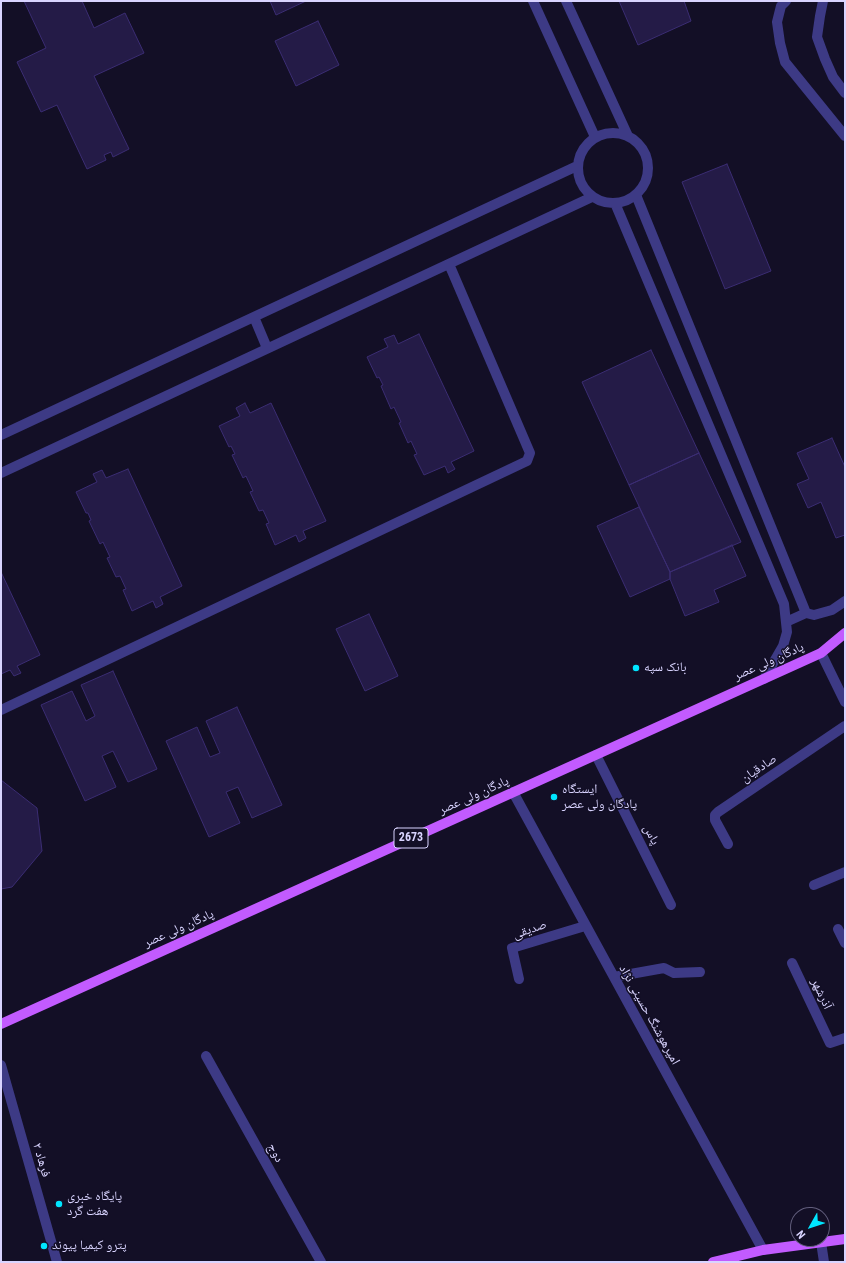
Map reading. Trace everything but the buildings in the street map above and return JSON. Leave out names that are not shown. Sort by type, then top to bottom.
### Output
[{"type":"main road","name":"پادگان ولی عصر","points":[[1,1024],[821,653],[845,633]]},
{"type":"main road","points":[[830,1241],[845,1239]]},
{"type":"main road","points":[[713,1262],[763,1250],[790,1246]]},
{"type":"street","points":[[532,1],[595,137]]},
{"type":"street","points":[[566,1],[628,136]]},
{"type":"street","points":[[786,1],[781,6],[777,22],[785,62],[845,136]]},
{"type":"street","points":[[823,1],[817,37],[824,59],[833,77],[845,93]]},
{"type":"street","points":[[606,133],[617,133],[628,136],[638,143],[645,152],[648,164],[647,175],[643,186],[636,195],[626,201],[615,204],[603,202],[592,197],[584,188],[579,178],[577,166],[580,154],[586,144],[595,137],[606,133]]},
{"type":"street","points":[[1,435],[577,166]]},
{"type":"street","points":[[636,195],[806,613]]},
{"type":"street","points":[[1,472],[592,197]]},
{"type":"street","points":[[615,204],[784,604],[787,632],[783,646],[764,678]]},
{"type":"street","points":[[1,710],[527,461],[530,453],[449,264]]},
{"type":"street","points":[[254,317],[267,348]]},
{"type":"street","points":[[759,546],[776,539]]},
{"type":"street","points":[[786,622],[806,613],[814,614],[832,610],[845,601]]},
{"type":"street","points":[[821,653],[845,702]]},
{"type":"street","name":"صادقیان","points":[[728,844],[715,820],[715,815],[845,726]]},
{"type":"street","name":"پاس","points":[[596,755],[671,905]]},
{"type":"street","name":"امیرهوشنگ حسینی نژاد","points":[[513,792],[763,1250]]},
{"type":"street","points":[[814,885],[845,872]]},
{"type":"street","name":"صدیقی","points":[[520,979],[512,948],[585,926]]},
{"type":"street","points":[[838,929],[845,943]]},
{"type":"street","name":"آذرشهر","points":[[792,962],[830,1043],[845,1038]]},
{"type":"street","points":[[614,977],[664,968],[674,973],[700,972]]},
{"type":"street","name":"دوج","points":[[206,1056],[321,1262]]},
{"type":"street","name":"فرهاد ۲","points":[[1,1065],[57,1262]]},
{"type":"street","points":[[822,1247],[824,1262]]},
{"type":"place","name":"بانک سپه","points":[[636,668]]},
{"type":"place","name":"ایستگاه پادگان ولی عصر","points":[[554,797]]},
{"type":"place","name":"پایگاه خبری هفت گرد","points":[[59,1204]]},
{"type":"place","name":"پترو کیمیا پیوند","points":[[44,1246]]}]
